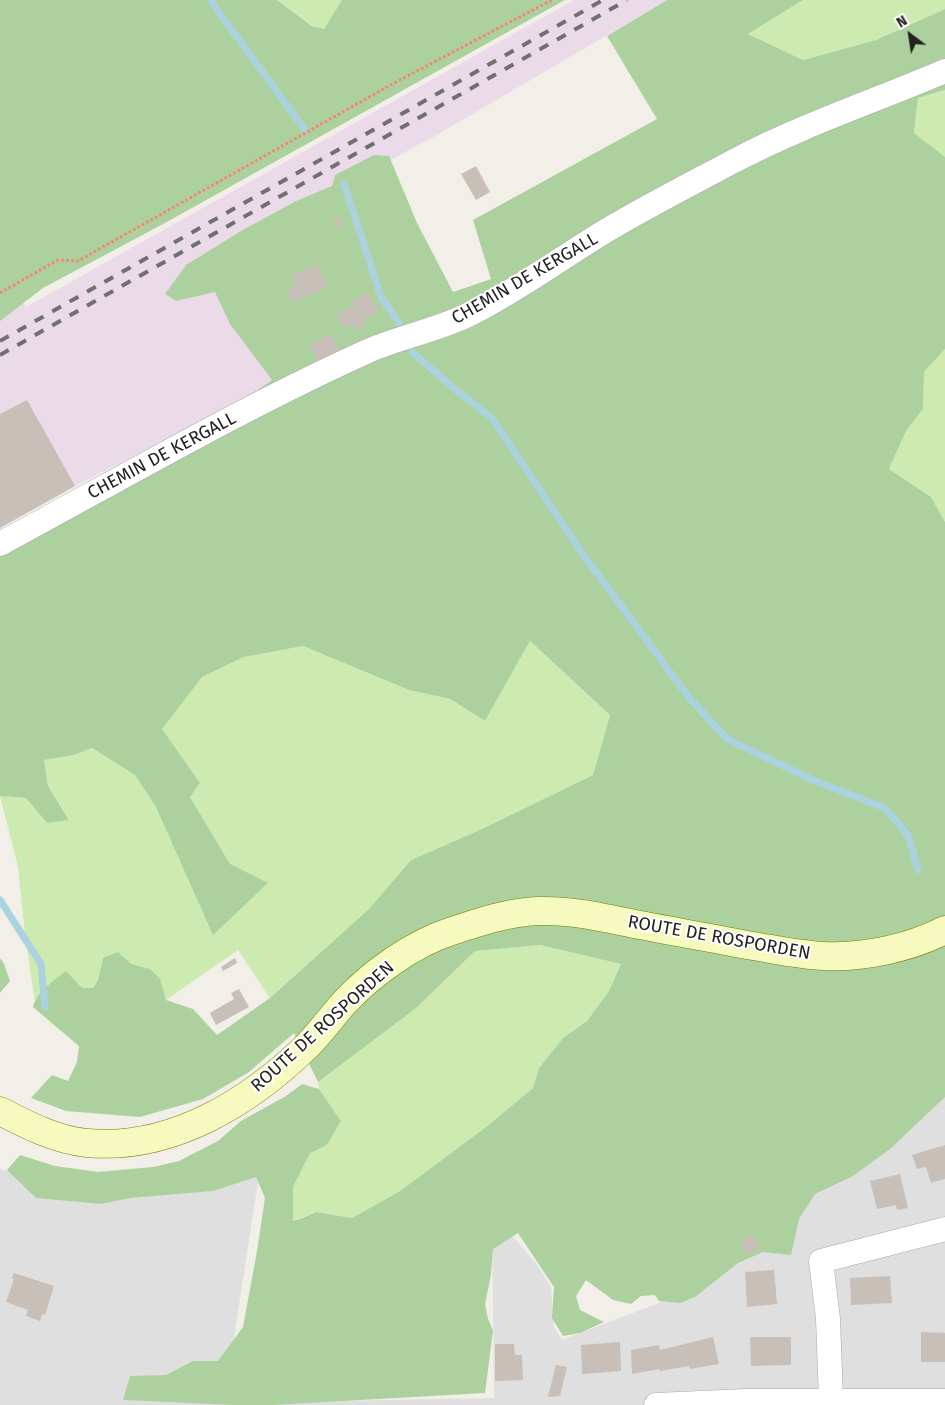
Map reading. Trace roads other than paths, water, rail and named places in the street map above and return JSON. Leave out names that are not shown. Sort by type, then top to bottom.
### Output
[{"type":"main road","name":"ROUTE DE ROSPORDEN","points":[[0,1111],[36,1129],[59,1137],[86,1143],[130,1142],[171,1133],[206,1120],[245,1097],[306,1046],[346,1001],[391,963],[417,946],[441,934],[506,915],[536,911],[588,913],[729,941],[826,956],[885,950],[908,945],[945,930]]},
{"type":"street","name":"CHEMIN DE KERGALL","points":[[0,544],[260,404],[369,350],[406,336],[446,325],[474,312],[602,233],[737,159],[814,124],[945,71]]},
{"type":"street","points":[[831,1400],[828,1319],[821,1261],[945,1229]]},
{"type":"street","points":[[656,1405],[746,1401],[945,1401]]},
{"type":"waterway","points":[[210,0],[305,130]]},
{"type":"waterway","points":[[344,184],[381,297],[399,323]]},
{"type":"waterway","points":[[412,352],[492,418],[582,553],[690,699],[727,739],[815,781],[885,808],[908,835],[918,870]]},
{"type":"waterway","points":[[0,900],[41,964],[45,1007]]},
{"type":"railway","points":[[0,341],[603,0]]},
{"type":"railway","points":[[0,355],[627,0]]}]
